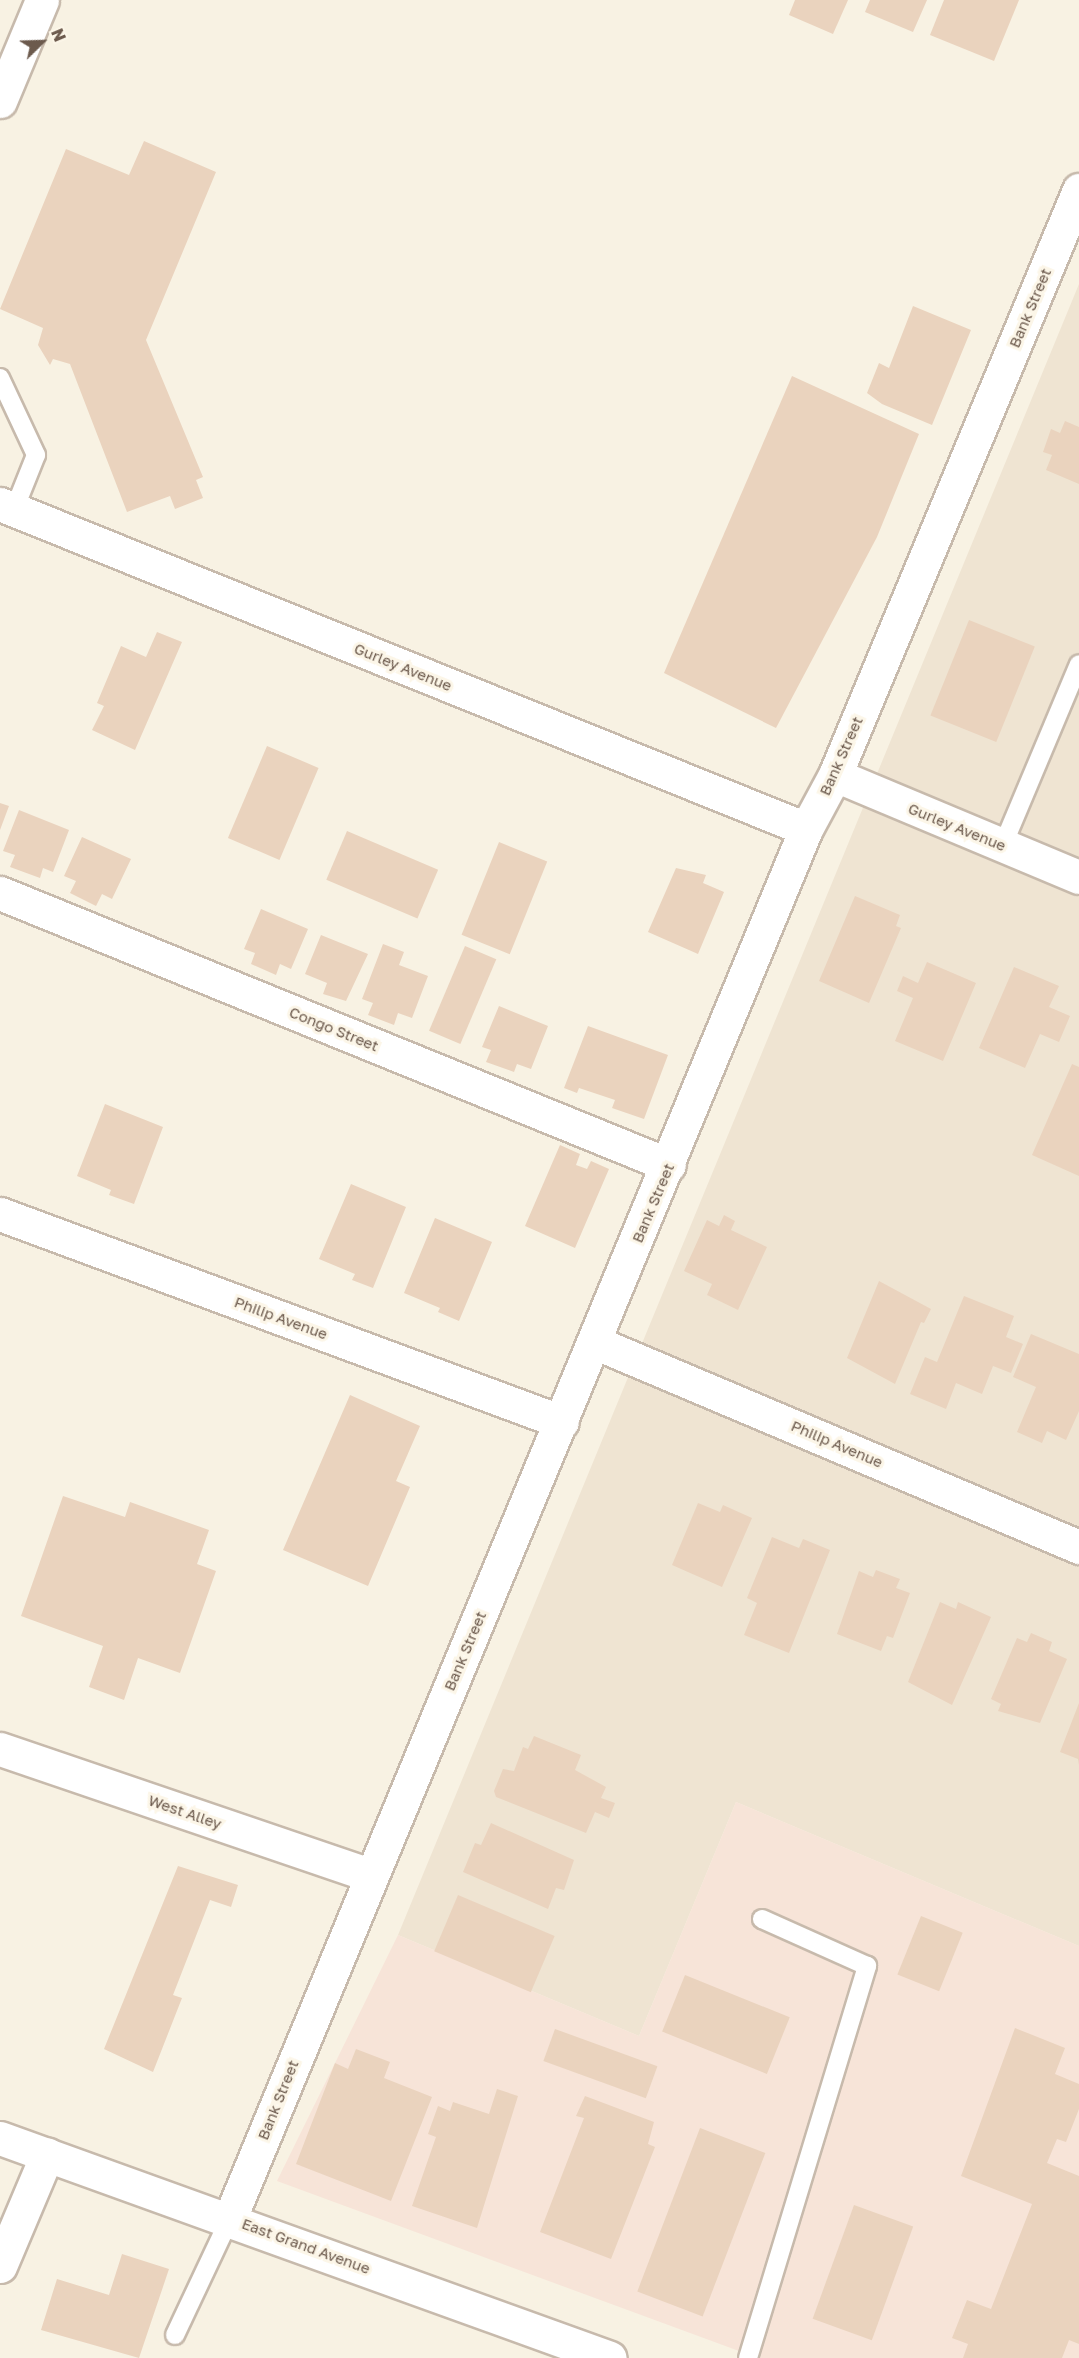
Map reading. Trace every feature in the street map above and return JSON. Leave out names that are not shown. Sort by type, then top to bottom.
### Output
[{"type":"street","points":[[3,83],[42,0]]},
{"type":"street","name":"Bank Street","points":[[230,2218],[370,1875],[669,1166],[806,830],[835,775],[1077,199]]},
{"type":"street","name":"Gurley Avenue","points":[[7,507],[806,830]]},
{"type":"street","name":"Gurley Avenue","points":[[835,775],[1079,877]]},
{"type":"street","name":"Congo Street","points":[[0,893],[669,1166]]},
{"type":"street","name":"Philip Avenue","points":[[0,1214],[562,1422]]},
{"type":"street","name":"Philip Avenue","points":[[594,1342],[1079,1547]]},
{"type":"street","name":"West Alley","points":[[0,1749],[370,1875]]},
{"type":"street","name":"East Grand Avenue","points":[[0,2138],[230,2218],[610,2358]]},
{"type":"street","points":[[0,2266],[47,2155]]},
{"type":"lane","points":[[0,378],[36,455],[7,507]]},
{"type":"lane","points":[[1003,845],[1079,664]]},
{"type":"lane","points":[[748,2358],[867,1966],[762,1919]]},
{"type":"lane","points":[[175,2335],[230,2218]]},
{"type":"shaded area","points":[[1079,284],[1079,1946],[736,1802],[639,2036],[398,1935]]},
{"type":"shaded area","points":[[736,1802],[1079,1946],[1079,2358],[758,2358],[277,2181],[398,1935],[639,2036]]},
{"type":"building","points":[[795,0],[848,0],[833,34],[789,15]]},
{"type":"building","points":[[870,0],[927,0],[913,32],[865,12]]},
{"type":"building","points":[[944,0],[1019,0],[994,61],[930,35]]},
{"type":"building","points":[[144,141],[216,172],[146,340],[203,477],[196,480],[203,498],[175,509],[170,496],[127,512],[70,364],[53,359],[50,365],[38,345],[43,328],[0,309],[66,149],[129,175]]},
{"type":"building","points":[[913,306],[971,330],[932,425],[882,404],[867,393],[879,363],[889,368]]},
{"type":"building","points":[[792,376],[919,434],[877,537],[776,728],[664,673]]},
{"type":"building","points":[[1065,421],[1079,427],[1079,484],[1046,470],[1052,455],[1043,452],[1051,429],[1060,433]]},
{"type":"building","points":[[969,620],[1035,647],[996,742],[930,715]]},
{"type":"building","points":[[157,632],[182,642],[135,750],[92,730],[104,706],[97,703],[121,646],[146,657]]},
{"type":"building","points":[[267,746],[319,768],[279,860],[228,838]]},
{"type":"building","points":[[0,803],[9,806],[0,830]]},
{"type":"building","points":[[19,810],[69,830],[53,872],[43,868],[40,878],[10,867],[15,855],[3,851]]},
{"type":"building","points":[[347,831],[438,870],[417,918],[326,880]]},
{"type":"building","points":[[82,837],[131,859],[112,899],[102,894],[96,906],[70,893],[76,881],[64,876]]},
{"type":"building","points":[[499,842],[547,861],[510,954],[462,935]]},
{"type":"building","points":[[676,868],[706,875],[703,883],[724,892],[698,954],[648,932]]},
{"type":"building","points":[[855,896],[900,915],[896,926],[901,928],[869,1003],[819,981]]},
{"type":"building","points":[[261,909],[308,929],[291,969],[280,964],[276,975],[251,964],[255,953],[244,949]]},
{"type":"building","points":[[321,935],[368,954],[346,1001],[323,994],[327,983],[305,974]]},
{"type":"building","points":[[383,944],[404,952],[399,965],[428,976],[412,1018],[398,1013],[394,1025],[368,1015],[373,1003],[362,999]]},
{"type":"building","points":[[465,946],[496,959],[460,1044],[429,1031]]},
{"type":"building","points":[[927,962],[976,983],[943,1061],[895,1041],[913,998],[897,991],[903,976],[918,983]]},
{"type":"building","points":[[1014,967],[1059,986],[1049,1007],[1070,1016],[1059,1042],[1040,1034],[1025,1068],[979,1048]]},
{"type":"building","points":[[499,1006],[548,1026],[531,1069],[517,1064],[514,1072],[486,1062],[491,1050],[482,1047]]},
{"type":"building","points":[[588,1026],[668,1055],[644,1119],[612,1108],[615,1100],[579,1088],[577,1093],[564,1088]]},
{"type":"building","points":[[1072,1064],[1079,1067],[1079,1176],[1032,1155]]},
{"type":"building","points":[[105,1104],[163,1127],[134,1204],[109,1195],[111,1190],[77,1176]]},
{"type":"building","points":[[560,1145],[580,1154],[576,1165],[587,1169],[591,1161],[609,1169],[575,1248],[525,1226]]},
{"type":"building","points":[[351,1184],[406,1207],[373,1288],[352,1280],[355,1274],[319,1259]]},
{"type":"building","points":[[724,1215],[735,1221],[731,1230],[767,1247],[738,1310],[707,1295],[712,1284],[684,1271],[707,1220],[719,1226]]},
{"type":"building","points":[[435,1218],[492,1242],[459,1321],[438,1312],[440,1308],[404,1293]]},
{"type":"building","points":[[879,1281],[931,1309],[924,1323],[921,1322],[895,1384],[847,1358]]},
{"type":"building","points":[[964,1296],[1014,1316],[1006,1337],[1023,1344],[1011,1373],[993,1366],[982,1394],[956,1383],[946,1409],[910,1394],[925,1357],[937,1362]]},
{"type":"building","points":[[1031,1334],[1079,1354],[1079,1411],[1066,1440],[1047,1431],[1042,1443],[1017,1432],[1036,1387],[1013,1377]]},
{"type":"building","points":[[350,1395],[420,1426],[396,1481],[410,1487],[368,1586],[283,1550]]},
{"type":"building","points":[[63,1496],[125,1517],[130,1502],[209,1530],[197,1564],[216,1571],[180,1673],[138,1658],[124,1700],[89,1687],[103,1646],[21,1616]]},
{"type":"building","points":[[698,1503],[720,1512],[723,1505],[752,1518],[722,1587],[672,1565]]},
{"type":"building","points":[[772,1537],[799,1548],[803,1539],[830,1550],[789,1653],[744,1635],[757,1603],[747,1598]]},
{"type":"building","points":[[876,1570],[900,1579],[896,1588],[910,1593],[893,1638],[887,1636],[881,1651],[837,1634],[859,1571],[873,1577]]},
{"type":"building","points":[[940,1602],[956,1609],[958,1602],[991,1617],[952,1705],[908,1682]]},
{"type":"building","points":[[1031,1633],[1052,1642],[1049,1651],[1067,1659],[1040,1723],[998,1711],[1001,1704],[991,1699],[1017,1638],[1027,1642]]},
{"type":"building","points":[[1079,1703],[1079,1765],[1078,1759],[1060,1752]]},
{"type":"building","points":[[534,1736],[581,1755],[575,1770],[606,1787],[601,1798],[615,1803],[609,1818],[595,1812],[586,1833],[496,1797],[494,1791],[503,1769],[514,1771],[523,1747],[528,1749]]},
{"type":"building","points":[[491,1823],[574,1860],[564,1890],[556,1888],[548,1909],[463,1872],[475,1843],[481,1845]]},
{"type":"building","points":[[178,1866],[238,1885],[231,1907],[210,1900],[173,1995],[182,1998],[153,2072],[104,2049]]},
{"type":"building","points":[[458,1895],[555,1936],[531,1992],[434,1951]]},
{"type":"building","points":[[921,1916],[963,1933],[939,1991],[897,1974]]},
{"type":"building","points":[[685,1975],[790,2017],[767,2074],[662,2032]]},
{"type":"building","points":[[1015,2028],[1065,2048],[1055,2074],[1079,2084],[1079,2109],[1066,2142],[1057,2139],[1047,2163],[1079,2176],[1079,2344],[1069,2340],[1062,2358],[963,2358],[968,2344],[952,2338],[967,2300],[991,2309],[1032,2204],[961,2176]]},
{"type":"building","points":[[555,2029],[657,2066],[646,2098],[543,2061]]},
{"type":"building","points":[[356,2049],[390,2062],[384,2078],[432,2097],[391,2201],[296,2164],[335,2063],[348,2069]]},
{"type":"building","points":[[497,2089],[518,2096],[477,2228],[412,2206],[436,2137],[428,2134],[438,2106],[450,2111],[453,2102],[489,2114]]},
{"type":"building","points":[[585,2096],[654,2122],[648,2144],[655,2147],[611,2259],[540,2232],[584,2118],[576,2116]]},
{"type":"building","points":[[700,2128],[765,2153],[703,2316],[637,2291]]},
{"type":"building","points":[[854,2205],[913,2227],[872,2340],[813,2319]]},
{"type":"building","points":[[122,2254],[169,2269],[139,2358],[41,2330],[57,2279],[109,2295]]}]
